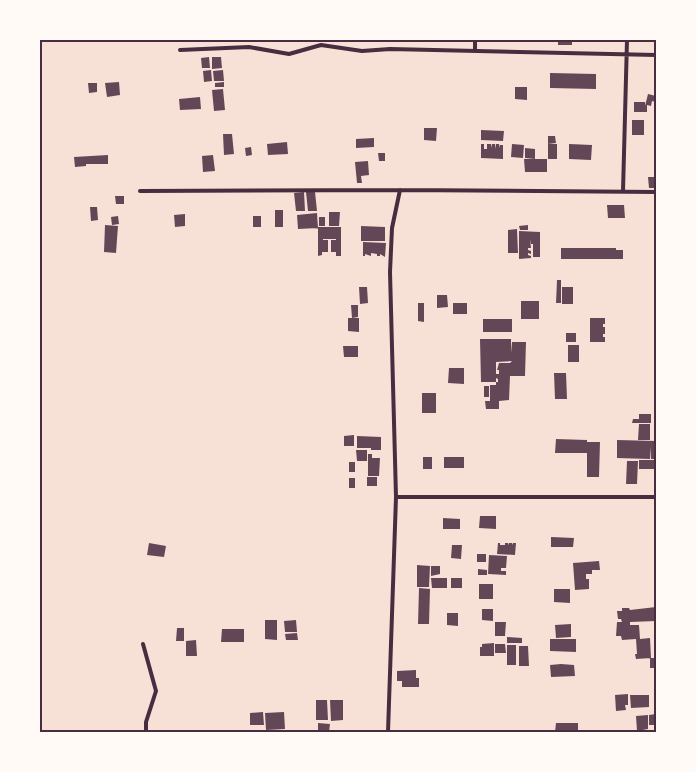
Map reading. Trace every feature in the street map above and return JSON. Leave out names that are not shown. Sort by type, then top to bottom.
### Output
[{"type":"street","points":[[474,51],[475,40]]},
{"type":"street","points":[[623,191],[626,40]]},
{"type":"street","points":[[180,50],[249,47],[289,54],[321,45],[362,51],[390,49],[656,55]]},
{"type":"street","points":[[388,732],[396,497],[390,272],[392,228],[400,190]]},
{"type":"street","points":[[140,191],[400,190],[656,192]]},
{"type":"street","points":[[396,497],[656,497]]},
{"type":"street","points":[[143,644],[156,691],[146,722],[146,732]]},
{"type":"building","points":[[558,40],[572,40],[572,45],[558,45]]},
{"type":"building","points":[[209,57],[210,68],[202,68],[201,58]]},
{"type":"building","points":[[212,57],[221,57],[222,68],[212,69]]},
{"type":"building","points":[[211,70],[212,81],[204,82],[203,71]]},
{"type":"building","points":[[223,70],[224,81],[214,81],[213,71]]},
{"type":"building","points":[[550,73],[596,74],[596,89],[550,88]]},
{"type":"building","points":[[119,82],[120,95],[107,97],[105,83]]},
{"type":"building","points":[[224,82],[224,87],[215,87],[215,83]]},
{"type":"building","points":[[88,83],[97,83],[97,92],[89,93]]},
{"type":"building","points":[[515,87],[527,87],[527,100],[515,99]]},
{"type":"building","points":[[223,89],[225,110],[214,111],[212,90]]},
{"type":"building","points":[[648,94],[656,96],[656,102],[652,101],[651,106],[647,105],[647,112],[634,112],[634,102],[645,102],[645,106]]},
{"type":"building","points":[[200,97],[201,109],[180,110],[179,99]]},
{"type":"building","points":[[632,120],[644,120],[644,135],[632,135]]},
{"type":"building","points":[[424,128],[437,128],[436,141],[424,140]]},
{"type":"building","points":[[481,130],[504,131],[503,141],[481,140]]},
{"type":"building","points":[[223,134],[232,134],[234,154],[224,155]]},
{"type":"building","points":[[548,136],[555,136],[556,143],[548,144]]},
{"type":"building","points":[[374,138],[374,147],[356,148],[356,139]]},
{"type":"building","points":[[287,142],[288,154],[268,155],[267,144]]},
{"type":"building","points":[[481,144],[484,144],[484,149],[487,149],[487,144],[491,144],[491,148],[492,144],[495,144],[496,149],[496,144],[499,144],[500,148],[500,145],[503,145],[503,159],[481,158]]},
{"type":"building","points":[[512,144],[524,145],[523,158],[511,157]]},
{"type":"building","points":[[548,144],[557,144],[557,159],[548,159]]},
{"type":"building","points":[[569,144],[592,145],[591,160],[569,159]]},
{"type":"building","points":[[251,147],[252,155],[246,156],[245,148]]},
{"type":"building","points":[[525,148],[535,149],[535,159],[525,158]]},
{"type":"building","points":[[378,153],[385,153],[385,161],[379,161]]},
{"type":"building","points":[[108,155],[108,164],[86,164],[86,166],[75,167],[74,157]]},
{"type":"building","points":[[213,155],[215,171],[203,172],[202,156]]},
{"type":"building","points":[[524,159],[547,159],[547,172],[525,172]]},
{"type":"building","points":[[368,161],[369,175],[361,176],[362,183],[357,183],[355,162]]},
{"type":"building","points":[[648,177],[656,177],[656,188],[649,188]]},
{"type":"building","points":[[304,192],[305,211],[296,211],[294,193]]},
{"type":"building","points":[[306,192],[315,192],[317,211],[308,211]]},
{"type":"building","points":[[115,196],[124,196],[124,204],[116,204]]},
{"type":"building","points":[[607,205],[624,205],[625,218],[608,218]]},
{"type":"building","points":[[90,207],[97,207],[98,220],[91,221]]},
{"type":"building","points":[[275,210],[283,210],[283,227],[275,227]]},
{"type":"building","points":[[329,212],[340,212],[339,226],[329,226]]},
{"type":"building","points":[[317,213],[318,228],[298,229],[297,215]]},
{"type":"building","points":[[185,214],[185,226],[175,227],[174,215]]},
{"type":"building","points":[[118,216],[119,224],[112,225],[111,217]]},
{"type":"building","points":[[253,216],[261,216],[261,227],[253,227]]},
{"type":"building","points":[[319,217],[325,217],[325,226],[319,226]]},
{"type":"building","points":[[105,225],[118,226],[116,253],[104,252]]},
{"type":"building","points":[[528,225],[528,230],[520,230],[519,226]]},
{"type":"building","points":[[361,226],[385,227],[385,241],[361,241]]},
{"type":"building","points":[[318,227],[341,227],[341,256],[336,256],[336,252],[331,252],[331,240],[336,239],[323,239],[328,240],[328,252],[322,252],[322,255],[318,256]]},
{"type":"building","points":[[517,229],[518,253],[508,253],[508,230]]},
{"type":"building","points":[[519,231],[540,232],[540,257],[533,257],[533,244],[531,244],[530,239],[531,248],[528,248],[528,250],[531,251],[531,254],[528,253],[528,255],[531,258],[519,259]]},
{"type":"building","points":[[363,242],[386,243],[385,257],[380,254],[380,256],[377,256],[377,254],[371,253],[371,256],[365,254],[363,256]]},
{"type":"building","points":[[561,248],[616,248],[616,250],[623,250],[623,259],[561,259]]},
{"type":"building","points":[[557,280],[561,280],[561,303],[556,303]]},
{"type":"building","points":[[359,287],[367,287],[368,303],[360,304]]},
{"type":"building","points":[[562,287],[573,287],[573,304],[562,304]]},
{"type":"building","points":[[437,295],[447,295],[448,307],[437,308]]},
{"type":"building","points":[[521,301],[539,301],[539,319],[521,319]]},
{"type":"building","points":[[418,303],[424,303],[424,322],[418,321]]},
{"type":"building","points":[[453,303],[467,303],[467,314],[453,314]]},
{"type":"building","points":[[351,305],[358,305],[358,317],[352,318]]},
{"type":"building","points":[[348,318],[359,318],[359,332],[348,331]]},
{"type":"building","points":[[590,318],[605,318],[603,327],[605,327],[605,334],[603,334],[603,337],[605,337],[605,342],[590,342]]},
{"type":"building","points":[[483,319],[512,319],[512,332],[483,332]]},
{"type":"building","points":[[566,333],[576,333],[576,342],[566,342]]},
{"type":"building","points":[[480,339],[511,339],[511,353],[512,342],[526,342],[525,376],[510,376],[509,400],[499,401],[499,409],[486,409],[485,401],[490,401],[490,385],[496,385],[496,382],[481,382]],"holes":[[[512,361],[510,363],[499,363],[497,370],[499,370],[499,374],[496,374],[496,362]]]},
{"type":"building","points":[[568,345],[579,345],[579,362],[568,362]]},
{"type":"building","points":[[343,346],[358,346],[358,357],[344,357]]},
{"type":"building","points":[[449,368],[464,368],[464,384],[448,383]]},
{"type":"building","points":[[554,373],[566,373],[567,399],[555,399]]},
{"type":"building","points":[[484,386],[489,386],[489,397],[484,397]]},
{"type":"building","points":[[422,393],[436,393],[436,413],[422,413]]},
{"type":"building","points":[[639,414],[651,414],[651,423],[632,423],[633,419],[639,419]]},
{"type":"building","points":[[639,424],[650,424],[650,440],[638,440]]},
{"type":"building","points":[[354,435],[354,446],[344,446],[344,436]]},
{"type":"building","points":[[357,436],[381,437],[381,450],[357,448]]},
{"type":"building","points":[[556,439],[600,442],[599,477],[587,477],[587,453],[555,453]]},
{"type":"building","points":[[617,440],[656,441],[656,459],[651,459],[651,447],[650,459],[617,458]]},
{"type":"building","points":[[356,450],[367,450],[367,461],[357,461]]},
{"type":"building","points":[[368,454],[372,454],[372,458],[380,458],[379,476],[368,476]]},
{"type":"building","points":[[423,457],[432,457],[432,469],[423,469]]},
{"type":"building","points":[[444,457],[464,457],[464,468],[444,468]]},
{"type":"building","points":[[639,460],[656,460],[656,469],[639,469]]},
{"type":"building","points":[[627,461],[638,461],[637,484],[626,484]]},
{"type":"building","points":[[349,462],[355,462],[355,472],[349,472]]},
{"type":"building","points":[[367,477],[377,477],[377,486],[367,486]]},
{"type":"building","points":[[349,478],[355,478],[355,488],[349,488]]},
{"type":"building","points":[[480,516],[496,516],[496,529],[479,528]]},
{"type":"building","points":[[443,518],[460,519],[460,529],[443,529]]},
{"type":"building","points":[[551,537],[574,538],[573,547],[551,547]]},
{"type":"building","points":[[149,543],[166,546],[164,557],[147,555]]},
{"type":"building","points":[[498,543],[505,545],[505,543],[508,543],[509,545],[509,543],[512,543],[513,545],[513,543],[516,543],[515,555],[497,554]]},
{"type":"building","points":[[452,545],[462,545],[461,559],[451,558]]},
{"type":"building","points":[[477,554],[486,554],[486,562],[477,562]]},
{"type":"building","points":[[489,555],[507,556],[506,568],[501,568],[501,571],[506,571],[506,575],[488,574]]},
{"type":"building","points":[[599,561],[600,570],[592,570],[592,574],[586,574],[586,579],[589,579],[589,589],[575,590],[573,563]]},
{"type":"building","points":[[417,565],[430,566],[429,587],[417,587]]},
{"type":"building","points":[[431,566],[440,566],[440,574],[431,576]]},
{"type":"building","points":[[478,569],[487,570],[487,575],[478,575]]},
{"type":"building","points":[[431,578],[447,578],[447,588],[432,588]]},
{"type":"building","points":[[451,578],[462,578],[462,588],[451,588]]},
{"type":"building","points":[[479,584],[493,584],[493,599],[479,599]]},
{"type":"building","points":[[419,588],[430,589],[429,624],[418,624]]},
{"type":"building","points":[[554,589],[570,589],[570,603],[554,602]]},
{"type":"building","points":[[656,607],[656,621],[630,622],[630,625],[639,625],[640,639],[650,638],[651,658],[636,659],[636,639],[622,640],[621,636],[616,636],[617,622],[622,622],[621,619],[618,619],[617,611],[622,611],[622,608],[629,608],[630,610]]},
{"type":"building","points":[[482,609],[493,609],[493,621],[482,620]]},
{"type":"building","points":[[447,613],[458,613],[458,626],[447,625]]},
{"type":"building","points":[[265,620],[277,620],[277,640],[265,639]]},
{"type":"building","points":[[296,620],[297,632],[285,632],[284,621]]},
{"type":"building","points":[[495,622],[506,622],[505,636],[495,636]]},
{"type":"building","points":[[571,624],[571,637],[556,638],[555,625]]},
{"type":"building","points":[[177,628],[184,628],[184,641],[176,641]]},
{"type":"building","points":[[222,629],[244,629],[244,642],[221,642]]},
{"type":"building","points":[[297,633],[298,640],[286,640],[285,634]]},
{"type":"building","points":[[507,637],[522,638],[522,643],[507,643]]},
{"type":"building","points":[[550,639],[576,639],[576,652],[550,651]]},
{"type":"building","points":[[196,640],[197,656],[186,656],[186,641]]},
{"type":"building","points":[[494,643],[494,656],[480,656],[482,644]]},
{"type":"building","points":[[495,644],[505,644],[506,653],[495,653]]},
{"type":"building","points":[[507,645],[516,645],[516,665],[507,665]]},
{"type":"building","points":[[519,646],[528,646],[529,666],[519,666]]},
{"type":"building","points":[[650,658],[656,658],[656,668],[650,668]]},
{"type":"building","points":[[550,665],[574,665],[575,676],[551,677]]},
{"type":"building","points":[[416,670],[416,678],[419,678],[419,687],[402,687],[402,681],[397,681],[397,671]]},
{"type":"building","points":[[628,694],[628,705],[625,705],[626,710],[616,711],[615,695]]},
{"type":"building","points":[[630,695],[649,695],[649,707],[631,708]]},
{"type":"building","points":[[316,700],[327,700],[328,720],[316,720]]},
{"type":"building","points":[[330,700],[343,700],[343,720],[331,721]]},
{"type":"building","points":[[263,712],[264,725],[250,725],[250,713]]},
{"type":"building","points":[[284,712],[285,729],[266,730],[265,713]]},
{"type":"building","points":[[656,714],[656,725],[649,725],[649,715]]},
{"type":"building","points":[[648,715],[648,729],[637,731],[636,716]]},
{"type":"building","points":[[318,723],[330,724],[329,732],[318,732]]},
{"type":"building","points":[[556,723],[578,723],[578,732],[555,732]]}]
